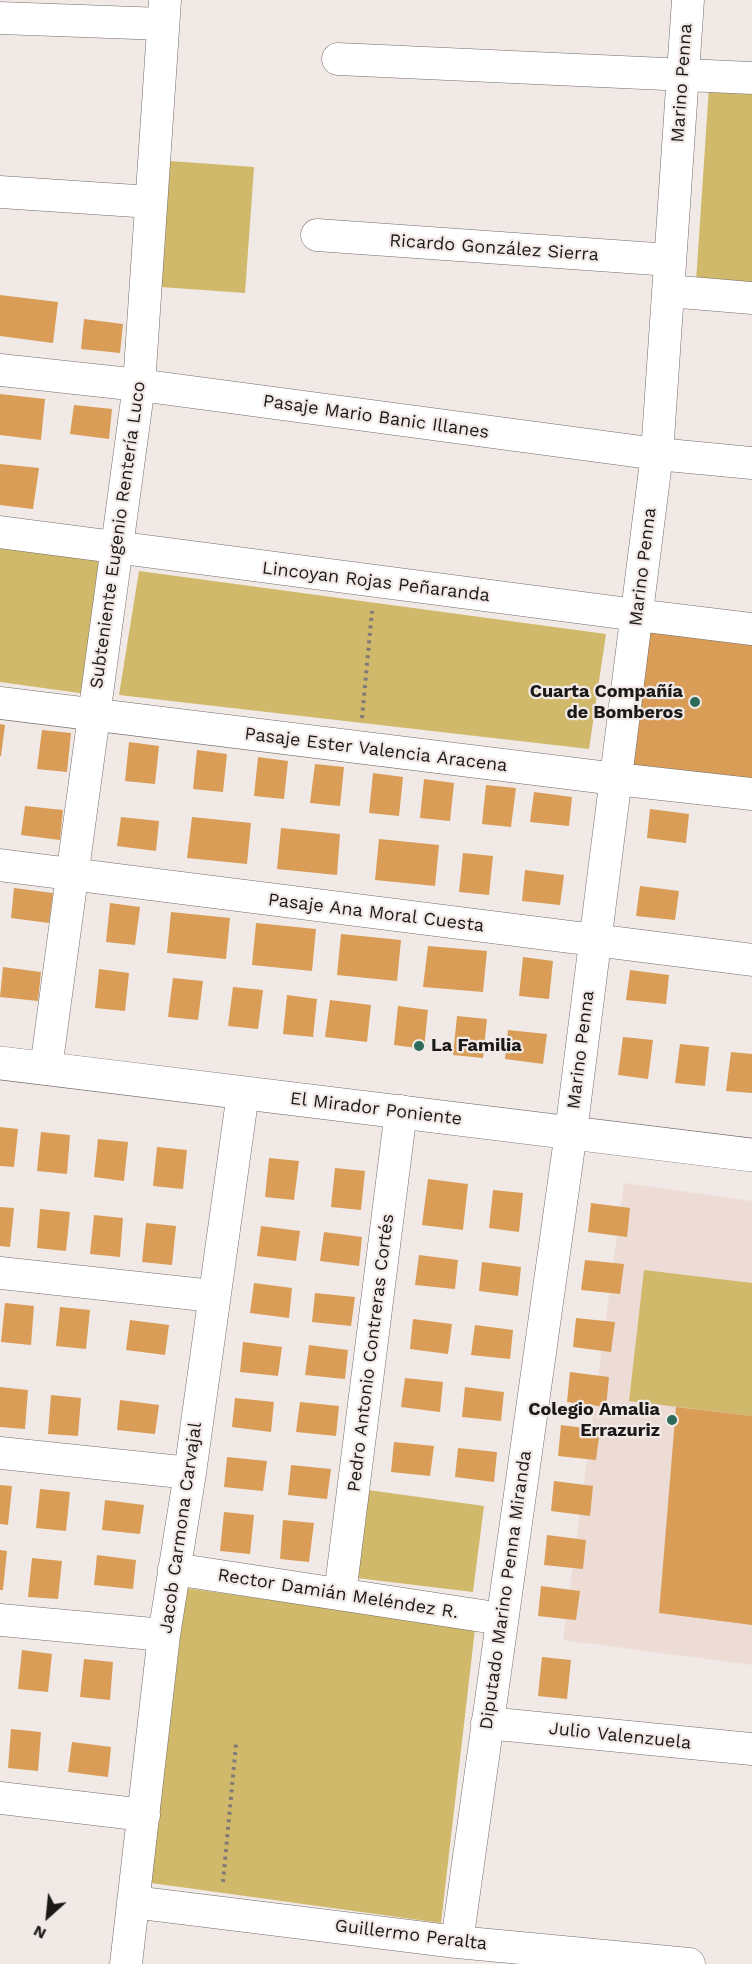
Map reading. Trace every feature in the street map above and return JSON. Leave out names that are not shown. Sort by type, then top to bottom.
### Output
[{"type":"street","name":"Marino Penna","points":[[571,1132],[657,454],[688,0]]},
{"type":"street","points":[[0,18],[164,12]]},
{"type":"street","name":"Subteniente Eugenio Rentería Luco","points":[[46,1068],[139,385],[164,12]]},
{"type":"street","points":[[338,58],[752,78]]},
{"type":"street","points":[[0,192],[151,202]]},
{"type":"street","name":"Ricardo González Sierra","points":[[317,235],[670,260]]},
{"type":"street","points":[[669,291],[752,298]]},
{"type":"street","name":"Pasaje Mario Banic Illanes","points":[[0,370],[139,385],[657,454],[752,463]]},
{"type":"street","name":"Lincoyan Rojas Peñaranda","points":[[0,532],[752,628]]},
{"type":"street","name":"Pasaje Ester Valencia Aracena","points":[[0,703],[752,794]]},
{"type":"street","name":"Pasaje Ana Moral Cuesta","points":[[0,865],[752,960]]},
{"type":"street","name":"El Mirador Poniente","points":[[0,1063],[752,1155]]},
{"type":"street","name":"Jacob Carmona Carvajal","points":[[126,1964],[164,1635],[190,1473],[243,1092]]},
{"type":"street","name":"Pedro Antonio Contreras Cortés","points":[[340,1594],[401,1112]]},
{"type":"street","name":"Diputado Marino Penna Miranda","points":[[457,1941],[571,1132]]},
{"type":"street","points":[[0,1273],[213,1296]]},
{"type":"street","points":[[0,1453],[190,1473]]},
{"type":"street","name":"Rector Damián Meléndez R.","points":[[174,1569],[502,1619]]},
{"type":"street","points":[[0,1620],[164,1635]]},
{"type":"street","name":"Julio Valenzuela","points":[[487,1723],[752,1749]]},
{"type":"street","points":[[0,1798],[144,1815]]},
{"type":"street","name":"Guillermo Peralta","points":[[133,1902],[457,1941],[689,1964]]},
{"type":"path","points":[[359,748],[374,581]]},
{"type":"path","points":[[220,1913],[236,1744]]},
{"type":"shaded area","points":[[709,87],[752,90],[752,286],[696,282]]},
{"type":"shaded area","points":[[169,161],[254,167],[245,293],[161,287]]},
{"type":"shaded area","points":[[0,548],[111,562],[94,695],[0,682]]},
{"type":"shaded area","points":[[139,571],[606,634],[589,749],[119,695]]},
{"type":"shaded area","name":"Colegio Amalia Errazuriz","points":[[624,1183],[752,1201],[752,1665],[563,1640]]},
{"type":"shaded area","points":[[644,1270],[752,1283],[752,1416],[629,1401]]},
{"type":"shaded area","points":[[368,1490],[484,1506],[473,1592],[357,1578]]},
{"type":"shaded area","points":[[186,1588],[475,1629],[441,1923],[151,1883]]},
{"type":"building","points":[[0,295],[58,302],[53,343],[0,336]]},
{"type":"building","points":[[84,319],[123,324],[120,353],[81,349]]},
{"type":"building","points":[[0,394],[45,399],[41,440],[0,435]]},
{"type":"building","points":[[74,405],[112,409],[109,439],[70,434]]},
{"type":"building","points":[[0,464],[39,468],[33,509],[0,505]]},
{"type":"building","name":"Cuarta Compañía de Bomberos","points":[[647,626],[752,639],[752,779],[632,765]]},
{"type":"building","points":[[0,724],[5,725],[1,756],[0,756]]},
{"type":"building","points":[[42,730],[71,733],[67,772],[37,769]]},
{"type":"building","points":[[129,742],[159,746],[155,784],[125,781]]},
{"type":"building","points":[[197,750],[227,754],[223,792],[193,789]]},
{"type":"building","points":[[258,757],[288,761],[284,799],[254,796]]},
{"type":"building","points":[[315,764],[344,767],[340,806],[310,803]]},
{"type":"building","points":[[373,773],[403,777],[399,816],[369,813]]},
{"type":"building","points":[[424,779],[454,783],[450,821],[420,818]]},
{"type":"building","points":[[486,785],[516,788],[511,827],[482,824]]},
{"type":"building","points":[[534,792],[572,797],[569,826],[530,822]]},
{"type":"building","points":[[25,806],[63,810],[60,840],[21,835]]},
{"type":"building","points":[[650,809],[689,814],[686,843],[647,838]]},
{"type":"building","points":[[121,817],[159,821],[156,851],[117,846]]},
{"type":"building","points":[[192,817],[251,823],[247,864],[187,858]]},
{"type":"building","points":[[281,828],[340,834],[337,875],[277,869]]},
{"type":"building","points":[[379,839],[439,845],[435,886],[375,880]]},
{"type":"building","points":[[463,853],[493,856],[489,895],[459,892]]},
{"type":"building","points":[[525,870],[564,875],[560,905],[522,901]]},
{"type":"building","points":[[640,886],[679,891],[675,920],[636,916]]},
{"type":"building","points":[[14,888],[53,893],[49,923],[11,918]]},
{"type":"building","points":[[110,903],[140,907],[135,945],[106,942]]},
{"type":"building","points":[[171,912],[230,918],[226,959],[167,953]]},
{"type":"building","points":[[256,923],[316,929],[312,971],[252,965]]},
{"type":"building","points":[[341,934],[401,940],[397,981],[337,975]]},
{"type":"building","points":[[428,946],[487,951],[483,992],[423,987]]},
{"type":"building","points":[[523,957],[553,961],[549,999],[519,996]]},
{"type":"building","points":[[3,967],[41,972],[38,1001],[0,997]]},
{"type":"building","points":[[99,969],[129,973],[125,1011],[95,1008]]},
{"type":"building","points":[[630,970],[669,975],[666,1004],[626,1000]]},
{"type":"building","points":[[173,978],[203,981],[198,1020],[168,1017]]},
{"type":"building","points":[[233,987],[263,990],[258,1029],[228,1026]]},
{"type":"building","points":[[287,995],[317,999],[313,1037],[283,1034]]},
{"type":"building","points":[[330,1000],[371,1005],[367,1042],[325,1037]]},
{"type":"building","points":[[398,1006],[428,1010],[424,1049],[394,1045]]},
{"type":"building","points":[[457,1016],[487,1019],[483,1058],[453,1055]]},
{"type":"building","points":[[508,1030],[547,1034],[543,1064],[505,1059]]},
{"type":"building","points":[[623,1037],[653,1040],[648,1079],[618,1075]]},
{"type":"building","points":[[680,1044],[709,1047],[705,1086],[675,1083]]},
{"type":"building","points":[[731,1052],[752,1054],[752,1093],[726,1091]]},
{"type":"building","points":[[0,1127],[18,1129],[14,1167],[0,1166]]},
{"type":"building","points":[[41,1132],[70,1135],[67,1174],[37,1171]]},
{"type":"building","points":[[98,1139],[128,1142],[124,1181],[94,1177]]},
{"type":"building","points":[[157,1147],[187,1150],[183,1189],[153,1186]]},
{"type":"building","points":[[269,1158],[299,1161],[294,1200],[265,1197]]},
{"type":"building","points":[[335,1168],[365,1171],[361,1210],[331,1207]]},
{"type":"building","points":[[428,1179],[468,1184],[463,1230],[422,1225]]},
{"type":"building","points":[[493,1190],[523,1193],[519,1232],[489,1228]]},
{"type":"building","points":[[591,1203],[630,1208],[627,1237],[588,1232]]},
{"type":"building","points":[[0,1207],[14,1208],[10,1247],[0,1246]]},
{"type":"building","points":[[40,1209],[70,1212],[66,1251],[37,1248]]},
{"type":"building","points":[[94,1215],[123,1218],[120,1257],[90,1254]]},
{"type":"building","points":[[146,1223],[176,1226],[172,1265],[142,1262]]},
{"type":"building","points":[[261,1226],[300,1231],[296,1261],[257,1256]]},
{"type":"building","points":[[324,1232],[362,1237],[359,1266],[320,1261]]},
{"type":"building","points":[[419,1255],[458,1260],[455,1289],[415,1285]]},
{"type":"building","points":[[585,1260],[624,1264],[620,1294],[581,1290]]},
{"type":"building","points":[[482,1262],[521,1267],[518,1296],[479,1291]]},
{"type":"building","points":[[254,1283],[292,1288],[289,1318],[250,1313]]},
{"type":"building","points":[[315,1293],[355,1297],[351,1326],[312,1322]]},
{"type":"building","points":[[5,1303],[34,1306],[31,1345],[1,1342]]},
{"type":"building","points":[[60,1307],[90,1310],[86,1349],[56,1346]]},
{"type":"building","points":[[576,1318],[615,1322],[611,1352],[573,1347]]},
{"type":"building","points":[[413,1319],[452,1324],[448,1354],[410,1349]]},
{"type":"building","points":[[130,1320],[169,1325],[165,1355],[126,1350]]},
{"type":"building","points":[[475,1325],[513,1330],[510,1359],[471,1355]]},
{"type":"building","points":[[243,1342],[282,1347],[278,1376],[240,1372]]},
{"type":"building","points":[[309,1345],[348,1350],[345,1379],[305,1375]]},
{"type":"building","points":[[570,1372],[609,1377],[606,1407],[567,1402]]},
{"type":"building","points":[[405,1378],[443,1382],[440,1412],[401,1407]]},
{"type":"building","points":[[0,1387],[28,1390],[25,1429],[0,1427]]},
{"type":"building","points":[[465,1387],[504,1392],[501,1421],[462,1417]]},
{"type":"building","points":[[51,1395],[81,1398],[78,1436],[48,1434]]},
{"type":"building","points":[[235,1398],[274,1402],[271,1432],[232,1427]]},
{"type":"building","points":[[120,1400],[159,1405],[155,1434],[117,1430]]},
{"type":"building","points":[[300,1402],[339,1406],[336,1436],[296,1432]]},
{"type":"building","points":[[676,1407],[752,1416],[752,1625],[659,1613]]},
{"type":"building","points":[[561,1425],[600,1430],[596,1460],[558,1456]]},
{"type":"building","points":[[394,1442],[434,1446],[430,1476],[391,1472]]},
{"type":"building","points":[[458,1448],[497,1452],[494,1482],[455,1477]]},
{"type":"building","points":[[227,1457],[267,1461],[263,1491],[224,1487]]},
{"type":"building","points":[[291,1465],[331,1469],[327,1499],[288,1495]]},
{"type":"building","points":[[554,1481],[593,1486],[590,1516],[551,1511]]},
{"type":"building","points":[[0,1485],[12,1486],[8,1525],[0,1524]]},
{"type":"building","points":[[40,1489],[70,1492],[66,1531],[36,1528]]},
{"type":"building","points":[[105,1500],[144,1505],[140,1534],[102,1530]]},
{"type":"building","points":[[224,1512],[254,1515],[250,1554],[220,1551]]},
{"type":"building","points":[[283,1520],[314,1523],[309,1562],[280,1559]]},
{"type":"building","points":[[547,1535],[586,1540],[583,1569],[544,1565]]},
{"type":"building","points":[[0,1550],[7,1551],[3,1590],[0,1590]]},
{"type":"building","points":[[97,1555],[136,1560],[133,1589],[94,1585]]},
{"type":"building","points":[[32,1558],[62,1561],[58,1599],[28,1597]]},
{"type":"building","points":[[541,1586],[580,1591],[576,1620],[538,1616]]},
{"type":"building","points":[[22,1650],[52,1654],[48,1692],[18,1689]]},
{"type":"building","points":[[542,1657],[571,1660],[567,1699],[538,1696]]},
{"type":"building","points":[[84,1659],[113,1662],[110,1700],[80,1697]]},
{"type":"building","points":[[11,1729],[41,1732],[38,1771],[8,1768]]},
{"type":"building","points":[[72,1742],[111,1747],[108,1777],[68,1772]]},
{"type":"place","name":"Cuarta Compañía de Bomberos","points":[[695,702]]},
{"type":"place","name":"La Familia","points":[[419,1046]]},
{"type":"place","name":"Colegio Amalia Errazuriz","points":[[672,1420]]}]
